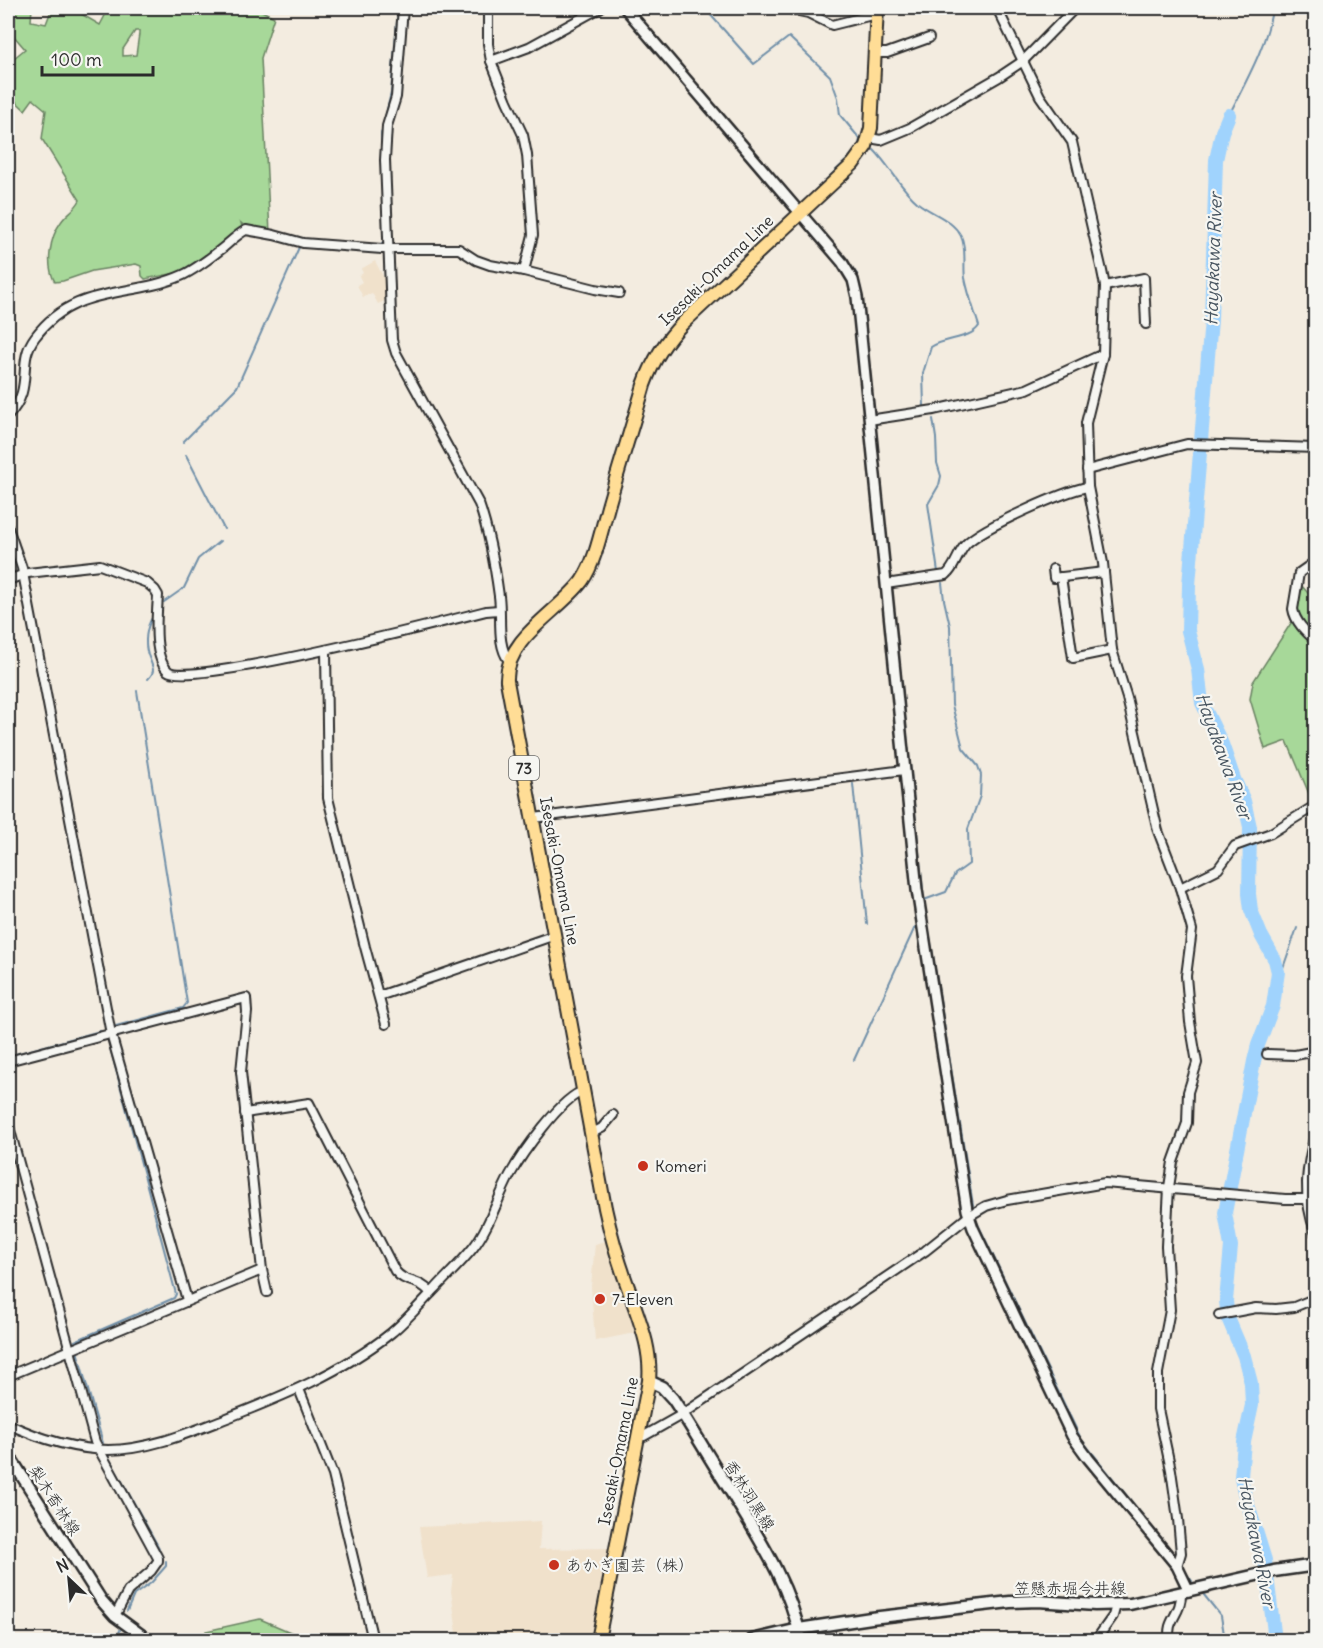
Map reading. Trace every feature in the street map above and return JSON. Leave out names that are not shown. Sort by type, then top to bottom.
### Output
[{"type":"main road","name":"Isesaki-Omama Line","points":[[598,1641],[649,1381],[647,1342],[608,1225],[507,681],[509,661],[521,643],[575,589],[586,574],[644,385],[660,349],[683,323],[858,158],[869,138],[873,111],[877,11]]},
{"type":"main road","name":"香林羽黒線","points":[[649,1381],[658,1384],[667,1392],[776,1566],[792,1605],[801,1641]]},
{"type":"main road","name":"梨木香林線","points":[[8,1454],[93,1588],[115,1616],[148,1641]]},
{"type":"main road","name":"笠懸赤堀今井線","points":[[752,1641],[799,1629],[871,1618],[1010,1602],[1116,1605],[1185,1592],[1274,1571],[1316,1565]]},
{"type":"street","points":[[403,8],[396,97],[388,118],[385,160],[393,347],[480,504],[496,579],[502,644],[509,661]]},
{"type":"street","points":[[488,8],[488,44],[491,61],[525,145],[530,177],[533,235],[524,271]]},
{"type":"street","points":[[491,61],[530,48],[600,8]]},
{"type":"street","points":[[625,8],[842,262],[853,280],[857,297],[919,907],[969,1216],[1072,1436],[1177,1566],[1185,1592],[1179,1610],[1169,1627],[1170,1641]]},
{"type":"street","points":[[784,8],[808,13],[832,25],[877,11]]},
{"type":"street","points":[[997,8],[1045,105],[1072,142],[1105,286],[1103,354],[1086,423],[1088,487],[1104,572],[1112,650],[1127,698],[1158,831],[1192,923],[1186,976],[1197,1064],[1188,1092],[1187,1123],[1173,1162],[1169,1187],[1166,1246],[1170,1310],[1160,1357],[1157,1389],[1158,1409],[1178,1518],[1181,1553],[1177,1566]]},
{"type":"street","points":[[869,138],[881,140],[923,122],[1023,61],[1076,8]]},
{"type":"street","points":[[875,53],[887,53],[929,38]]},
{"type":"street","points":[[8,416],[20,400],[23,391],[25,356],[30,345],[53,317],[68,307],[92,298],[184,274],[197,267],[246,230],[303,243],[390,249],[459,249],[476,260],[490,265],[619,293]]},
{"type":"street","points":[[1105,286],[1144,278],[1146,324]]},
{"type":"street","points":[[869,420],[941,409],[1027,389],[1103,354]]},
{"type":"street","points":[[1087,470],[1183,445],[1316,448]]},
{"type":"street","points":[[886,584],[946,575],[950,572],[957,555],[967,543],[981,533],[1057,496],[1088,487]]},
{"type":"street","points":[[8,528],[23,574],[111,1034],[187,1300]]},
{"type":"street","points":[[1316,561],[1299,573],[1293,609],[1301,626],[1316,640]]},
{"type":"street","points":[[8,580],[23,574],[100,565],[147,584],[158,593],[158,646],[163,664],[170,673],[190,674],[327,650],[486,611],[499,610]]},
{"type":"street","points":[[1053,569],[1054,578],[1104,572]]},
{"type":"street","points":[[1061,577],[1073,658],[1112,650]]},
{"type":"street","points":[[327,650],[328,798],[386,1024]]},
{"type":"street","points":[[534,818],[904,770]]},
{"type":"street","points":[[1180,888],[1218,868],[1229,851],[1238,845],[1277,829],[1316,804]]},
{"type":"street","points":[[379,996],[555,935]]},
{"type":"street","points":[[8,1061],[246,998],[242,1072],[262,1270],[267,1292]]},
{"type":"street","points":[[1267,1054],[1295,1055],[1316,1052]]},
{"type":"street","points":[[8,1424],[56,1441],[98,1449],[137,1447],[184,1435],[299,1389],[350,1361],[389,1334],[466,1256],[481,1237],[511,1174],[545,1126],[573,1096],[584,1091]]},
{"type":"street","points":[[245,1113],[309,1103],[395,1271],[404,1278],[423,1283],[431,1293]]},
{"type":"street","points":[[592,1133],[602,1128],[614,1115]]},
{"type":"street","points":[[8,1123],[98,1449],[158,1561],[151,1571],[128,1591],[115,1616]]},
{"type":"street","points":[[1316,1131],[1308,1165],[1306,1199],[1316,1234]]},
{"type":"street","points":[[637,1437],[642,1437],[682,1414],[926,1251],[969,1216],[986,1206],[1007,1200],[1105,1183],[1316,1199]]},
{"type":"street","points":[[8,1376],[262,1270]]},
{"type":"street","points":[[1219,1315],[1256,1308],[1294,1307],[1316,1298]]},
{"type":"street","points":[[299,1389],[333,1475],[373,1641]]},
{"type":"street","points":[[1096,1641],[1113,1616],[1116,1605]]},
{"type":"shaded area","points":[[375,261],[388,286],[389,299],[378,304],[372,293],[363,297],[357,285],[362,282],[359,276],[363,273],[361,269]]},
{"type":"shaded area","points":[[608,1240],[639,1332],[595,1341],[591,1286],[595,1244]]},
{"type":"shaded area","points":[[541,1521],[539,1549],[611,1548],[592,1640],[458,1640],[451,1591],[453,1575],[427,1578],[419,1527]]},
{"type":"green space","points":[[11,8],[32,8],[31,21],[46,24],[52,8],[71,8],[100,25],[109,8],[256,8],[274,17],[261,58],[270,233],[248,229],[241,223],[243,230],[214,253],[191,268],[174,274],[145,279],[142,276],[141,266],[136,264],[92,271],[55,282],[50,268],[50,251],[54,235],[61,222],[80,200],[42,139],[46,110],[33,99],[25,110],[8,94],[8,63],[25,49],[13,35]],"holes":[[[135,31],[139,31],[136,55],[123,56],[123,49]]]},
{"type":"green space","points":[[1301,585],[1315,601],[1315,637],[1300,619],[1298,608]]},
{"type":"green space","points":[[1293,620],[1315,646],[1316,799],[1312,801],[1287,741],[1265,749],[1250,699],[1253,682]]},
{"type":"green space","points":[[260,1619],[295,1634],[293,1640],[210,1640],[206,1631]]},
{"type":"waterway","points":[[360,244],[380,245],[384,241],[381,134],[391,93],[398,8]]},
{"type":"waterway","points":[[632,8],[799,204]]},
{"type":"waterway","points":[[672,8],[674,11],[687,9],[708,12],[754,64],[789,37],[830,76],[838,98],[840,115],[860,139],[859,144],[854,153],[803,202]]},
{"type":"waterway","name":"Hayakawa River","points":[[1229,115],[1261,48],[1272,8]]},
{"type":"waterway","name":"Hayakawa River","points":[[1229,115],[1222,132],[1216,160],[1211,320],[1189,585],[1188,631],[1198,669],[1202,703],[1222,744],[1244,801],[1250,827],[1249,894],[1251,910],[1261,935],[1275,960],[1278,972],[1273,1006],[1254,1061],[1225,1213],[1231,1246],[1226,1301],[1228,1318],[1244,1356],[1251,1383],[1252,1405],[1244,1442],[1241,1477],[1265,1560],[1275,1640]]},
{"type":"waterway","points":[[874,150],[918,203],[957,230],[964,246],[965,278],[979,326],[970,334],[943,341],[931,347],[923,373],[924,406]]},
{"type":"waterway","points":[[183,442],[237,387],[300,245]]},
{"type":"waterway","points":[[846,260],[857,274],[861,290]]},
{"type":"waterway","points":[[863,303],[872,396]]},
{"type":"waterway","points":[[933,419],[937,463],[941,476],[939,485],[928,504],[938,572]]},
{"type":"waterway","points":[[186,455],[224,529]]},
{"type":"waterway","points":[[879,470],[891,579]]},
{"type":"waterway","points":[[164,602],[184,588],[198,559],[220,541]]},
{"type":"waterway","points":[[892,590],[924,900],[946,892],[955,874],[969,864],[968,829],[980,796],[981,775],[978,766],[963,748],[952,705],[950,626],[942,583]]},
{"type":"waterway","points":[[148,679],[153,670],[147,650],[146,635],[153,616]]},
{"type":"waterway","points":[[116,1026],[183,1008],[187,1003],[137,691]]},
{"type":"waterway","points":[[853,784],[867,924]]},
{"type":"waterway","points":[[926,912],[973,1205]]},
{"type":"waterway","points":[[854,1060],[915,927]]},
{"type":"waterway","points":[[1278,972],[1283,968],[1297,928]]},
{"type":"waterway","points":[[8,1056],[100,1031]]},
{"type":"waterway","points":[[75,1341],[174,1298],[176,1294],[109,1044]]},
{"type":"waterway","points":[[976,1220],[1081,1439],[1173,1553]]},
{"type":"waterway","points":[[77,1351],[103,1443]]},
{"type":"waterway","points":[[108,1456],[159,1548]]},
{"type":"waterway","points":[[127,1611],[134,1595],[151,1583],[166,1566],[166,1561]]},
{"type":"waterway","points":[[1185,1571],[1192,1581]]},
{"type":"waterway","points":[[1204,1595],[1221,1616],[1225,1640]]},
{"type":"waterway","points":[[117,1640],[120,1630]]},
{"type":"place","name":"Komeri","points":[[643,1166]]},
{"type":"place","name":"7-Eleven","points":[[600,1299]]},
{"type":"place","name":"あかぎ園芸（株）","points":[[554,1565]]}]
